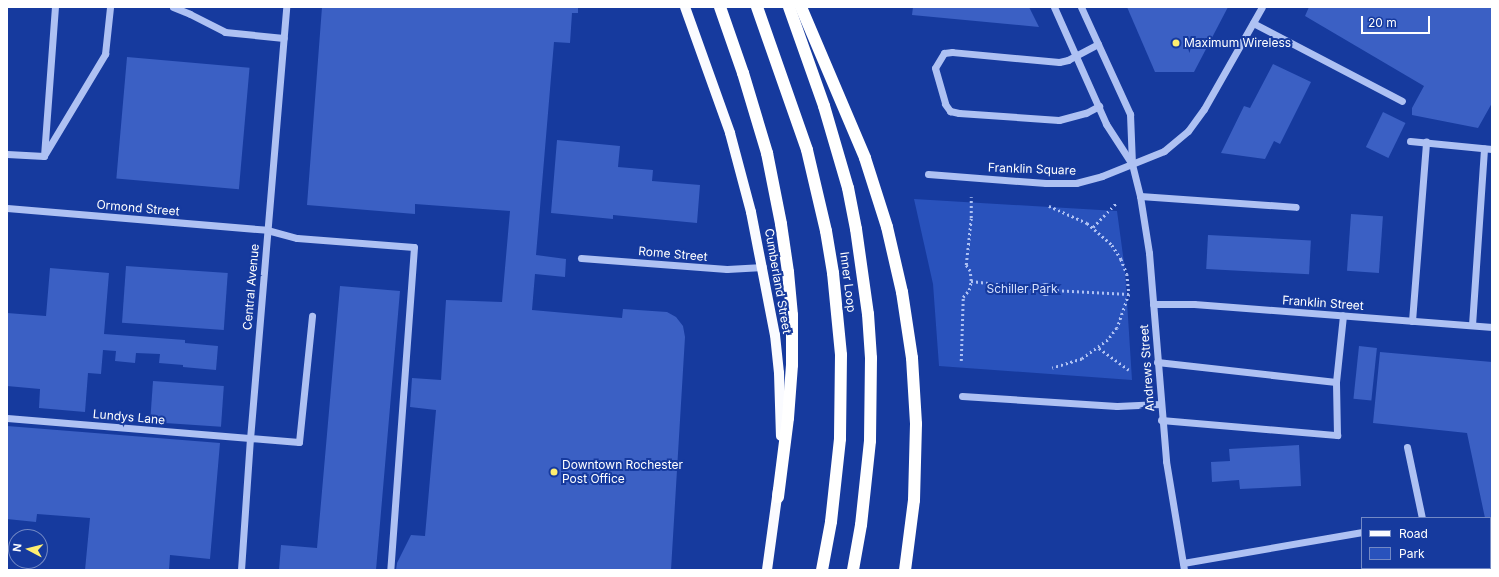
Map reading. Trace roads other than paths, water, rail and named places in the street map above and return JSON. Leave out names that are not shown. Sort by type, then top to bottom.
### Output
[{"type":"highway","points":[[720,7],[743,73],[767,153],[781,224],[788,272],[792,315],[792,365],[788,418],[778,497]]},
{"type":"highway","name":"Inner Loop","points":[[757,7],[796,116],[818,191],[826,231],[838,313],[841,355],[840,439],[832,522],[822,570]]},
{"type":"highway","name":"Inner Loop","points":[[789,7],[824,106],[848,188],[856,229],[868,314],[871,358],[870,441],[862,518],[853,570]]},
{"type":"highway","points":[[801,7],[867,164],[891,241],[906,310],[914,379],[916,447],[914,500],[905,570]]},
{"type":"main road","name":"Cumberland Street","points":[[685,7],[730,133],[746,193],[763,267],[779,373],[781,427],[778,497],[767,570]]},
{"type":"street","points":[[44,156],[55,7]]},
{"type":"street","points":[[44,156],[106,54],[110,7]]},
{"type":"street","points":[[173,7],[225,32],[284,38]]},
{"type":"street","name":"Central Avenue","points":[[241,570],[250,439],[286,7]]},
{"type":"street","name":"Andrews Street","points":[[1054,7],[1077,55],[1106,124],[1132,164]]},
{"type":"street","name":"Andrews Street","points":[[1081,7],[1130,114],[1132,164],[1140,196],[1149,253],[1161,420],[1168,482],[1184,567]]},
{"type":"street","name":"Franklin Square","points":[[928,174],[1046,183],[1076,183],[1102,176],[1164,151],[1188,131],[1204,109],[1262,7]]},
{"type":"street","points":[[1254,23],[1402,101]]},
{"type":"street","points":[[1098,44],[1064,61],[1051,62],[952,52],[944,54],[935,68],[945,104],[950,111],[959,113],[1059,120],[1086,113],[1099,106]]},
{"type":"street","points":[[1410,141],[1492,149]]},
{"type":"street","points":[[1412,321],[1426,142]]},
{"type":"street","points":[[1472,325],[1484,148]]},
{"type":"street","points":[[7,154],[44,156]]},
{"type":"street","points":[[1140,196],[1296,207]]},
{"type":"street","name":"Ormond Street","points":[[7,208],[267,230],[297,238],[414,248],[390,570]]},
{"type":"street","name":"Rome Street","points":[[581,258],[714,268],[763,267]]},
{"type":"street","name":"Franklin Street","points":[[1153,304],[1194,304],[1492,327]]},
{"type":"street","name":"Lundys Lane","points":[[7,418],[299,442],[312,316]]},
{"type":"street","points":[[1161,420],[1337,435],[1336,382],[1343,316]]},
{"type":"street","points":[[1157,362],[1336,382]]},
{"type":"street","points":[[962,396],[1117,406],[1160,404]]},
{"type":"street","points":[[1407,447],[1422,517]]},
{"type":"street","points":[[1184,567],[1361,532]]},
{"type":"place","name":"Maximum Wireless","points":[[1176,43]]},
{"type":"place","name":"Downtown Rochester Post Office","points":[[554,472]]},
{"type":"park label","name":"Schiller Park","points":[[1022,289]]}]
